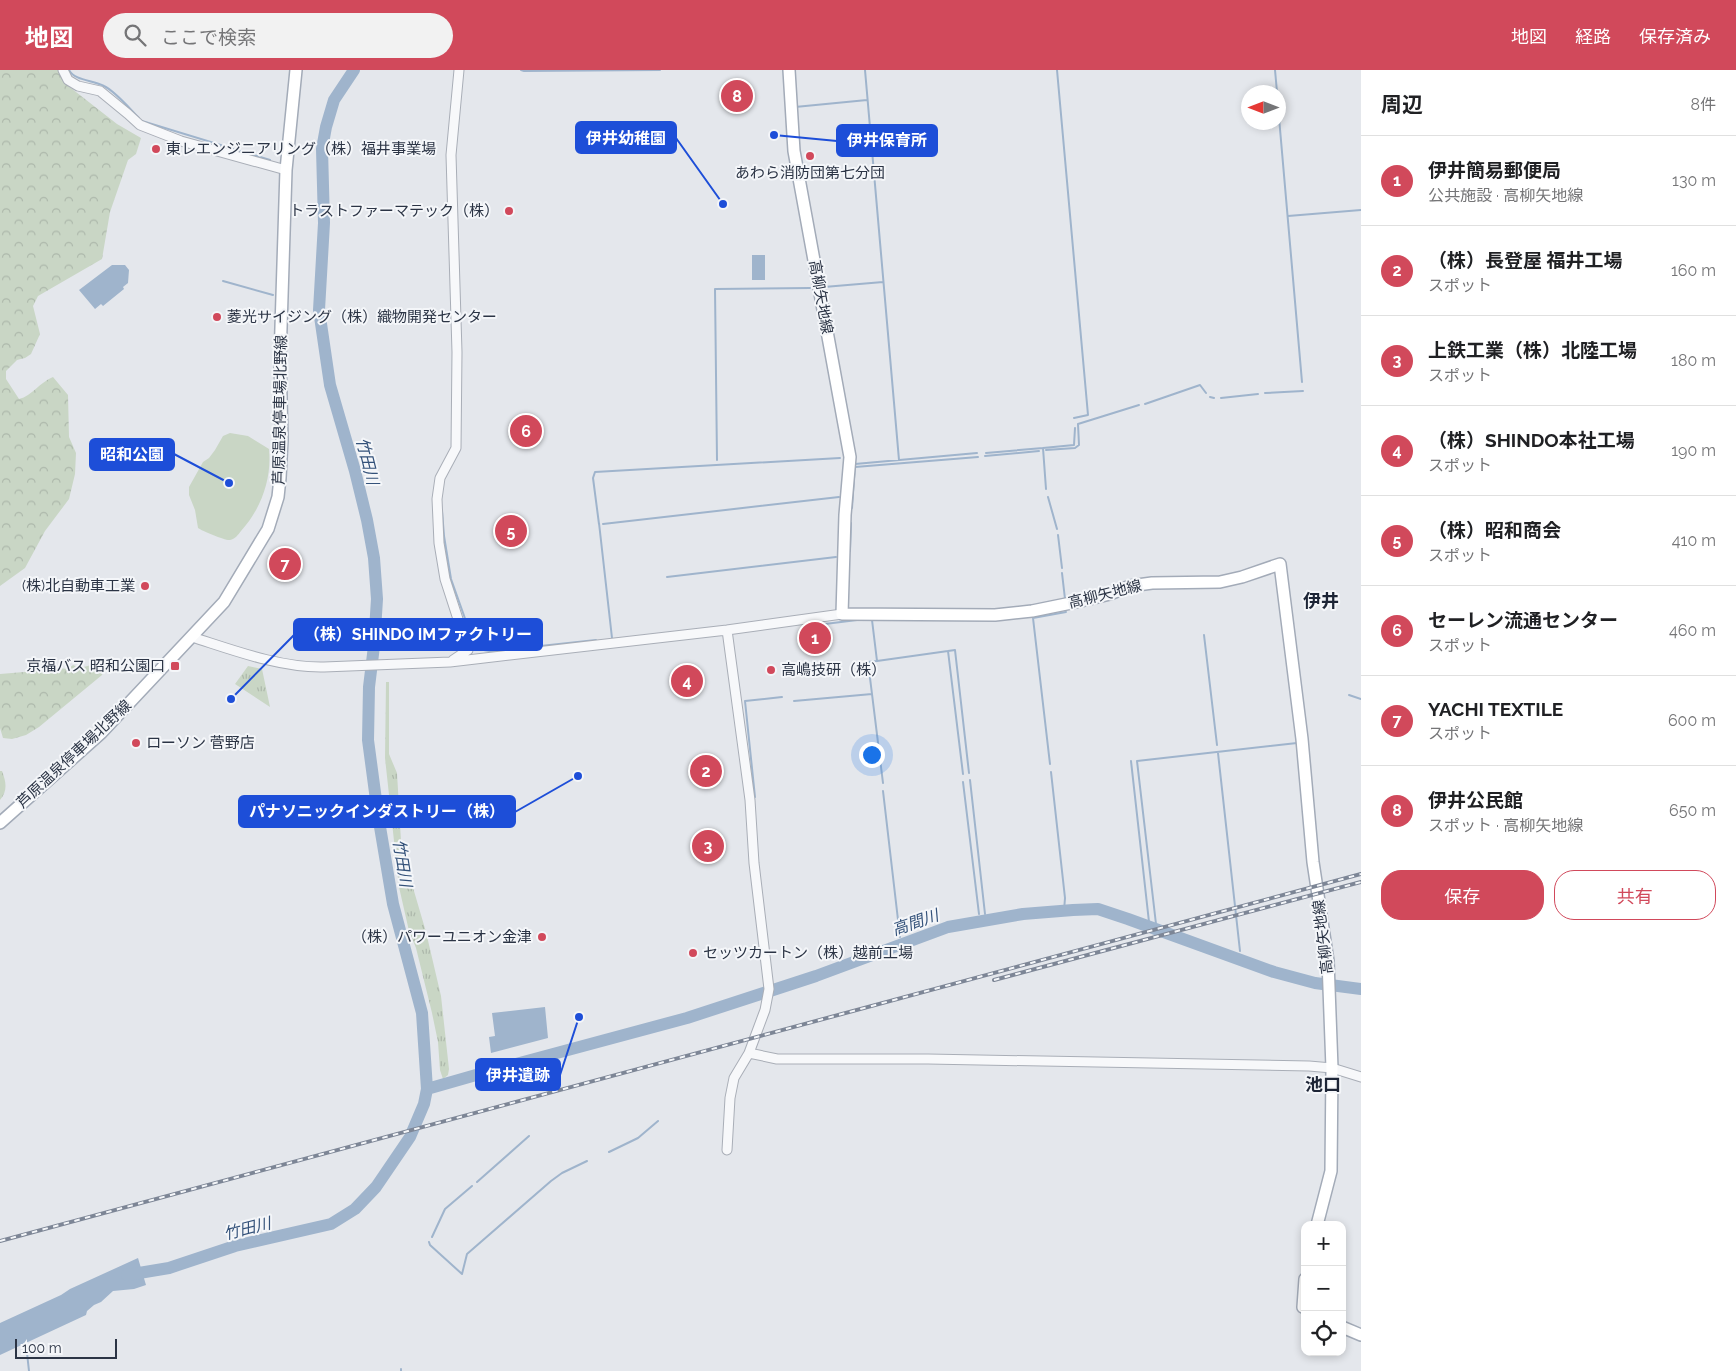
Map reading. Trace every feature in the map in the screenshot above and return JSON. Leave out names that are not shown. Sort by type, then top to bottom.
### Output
[{"type":"main road","name":"芦原温泉停車場北野線","points":[[0,822],[101,733],[192,637],[224,602],[268,529],[278,497],[282,438],[280,359],[286,170],[296,70]]},
{"type":"main road","name":"高柳矢地線","points":[[789,70],[794,151],[850,457],[845,516],[842,614],[1004,614],[1032,611],[1080,601],[1138,585],[1220,582],[1242,577],[1280,564],[1302,739],[1313,862],[1328,961],[1332,1068],[1331,1171],[1319,1221]]},
{"type":"main road","points":[[1346,1329],[1361,1335]]},
{"type":"street","points":[[63,70],[68,80],[78,86],[100,91],[140,125],[181,141],[286,170]]},
{"type":"street","points":[[450,662],[468,650],[445,579],[439,543],[437,499],[440,478],[456,448],[457,352],[451,155],[460,70]]},
{"type":"street","points":[[192,637],[283,664],[306,668],[324,668],[450,662],[727,630],[842,614]]},
{"type":"street","points":[[727,630],[750,800],[754,863],[768,982],[765,1010],[749,1053],[734,1078],[730,1098],[727,1150]]},
{"type":"street","points":[[749,1053],[778,1059],[1308,1066],[1332,1068],[1361,1077]]},
{"type":"green space","points":[[0,70],[58,70],[67,85],[117,124],[141,138],[136,154],[128,160],[110,212],[102,259],[38,296],[33,306],[40,334],[31,354],[17,360],[6,371],[6,379],[19,399],[28,395],[53,377],[68,395],[69,437],[76,453],[75,474],[69,499],[45,531],[25,568],[0,586]]},
{"type":"green space","points":[[230,433],[248,436],[269,449],[269,471],[264,493],[254,513],[236,537],[230,540],[214,536],[198,528],[195,510],[189,495],[189,487],[203,462],[209,458],[223,436]]},
{"type":"green space","points":[[73,665],[80,668],[91,665],[105,667],[102,675],[39,727],[26,735],[12,739],[3,738],[0,728],[0,674],[49,667],[68,669]]},
{"type":"green space","points":[[248,666],[262,669],[270,707],[235,684]]},
{"type":"green space","points":[[386,682],[389,682],[389,754],[397,773],[401,841],[441,996],[449,1069],[448,1075],[443,1079],[432,1013],[399,887],[385,758]]},
{"type":"green space","points":[[0,771],[2,771],[6,786],[0,800]]},
{"type":"water","points":[[752,255],[765,255],[765,280],[752,280]]},
{"type":"water","points":[[112,265],[125,265],[129,270],[128,283],[123,287],[124,289],[103,306],[101,304],[95,309],[79,290]]},
{"type":"water","points":[[545,1007],[548,1038],[491,1053],[489,1037],[495,1036],[492,1013]]},
{"type":"water","points":[[138,1258],[146,1285],[134,1289],[113,1291],[87,1311],[86,1315],[0,1355],[0,1323]]},
{"type":"waterway","points":[[69,70],[75,76],[108,88],[139,118]]},
{"type":"waterway","name":"竹田川","points":[[127,1275],[169,1268],[235,1246],[331,1224],[355,1209],[376,1187],[410,1137],[424,1104],[427,1089],[422,1013],[393,904],[368,740],[369,687],[377,599],[374,558],[355,471],[330,385],[319,310],[324,223],[322,149],[334,100],[354,70]]},
{"type":"waterway","points":[[521,70],[660,70]]},
{"type":"waterway","points":[[865,70],[899,460]]},
{"type":"waterway","points":[[1057,70],[1088,415],[1074,418]]},
{"type":"waterway","points":[[1275,70],[1276,85]]},
{"type":"waterway","points":[[795,107],[867,100]]},
{"type":"waterway","points":[[142,121],[270,160]]},
{"type":"waterway","points":[[1280,130],[1302,382]]},
{"type":"waterway","points":[[1288,216],[1361,210]]},
{"type":"waterway","points":[[223,281],[273,295]]},
{"type":"waterway","points":[[824,287],[883,282]]},
{"type":"waterway","points":[[717,460],[715,289],[810,288]]},
{"type":"waterway","points":[[1145,404],[1200,385],[1206,393]]},
{"type":"waterway","points":[[1265,393],[1303,391]]},
{"type":"waterway","points":[[1221,398],[1258,394]]},
{"type":"waterway","points":[[1210,397],[1214,398]]},
{"type":"waterway","points":[[1046,450],[1075,448],[1079,445],[1078,424],[1139,405]]},
{"type":"waterway","points":[[1046,489],[1043,448],[1074,445],[1075,428]]},
{"type":"waterway","points":[[986,453],[1043,448]]},
{"type":"waterway","points":[[985,456],[1039,451]]},
{"type":"waterway","points":[[852,508],[855,464],[977,453]]},
{"type":"waterway","points":[[855,467],[978,457]]},
{"type":"waterway","points":[[599,524],[593,478],[595,472],[840,458]]},
{"type":"waterway","points":[[603,524],[839,497]]},
{"type":"waterway","points":[[1048,497],[1057,529]]},
{"type":"waterway","points":[[442,511],[451,579],[473,641],[479,648],[493,651],[596,640]]},
{"type":"waterway","points":[[599,523],[612,638]]},
{"type":"waterway","points":[[850,551],[851,523]]},
{"type":"waterway","points":[[1058,535],[1062,568]]},
{"type":"waterway","points":[[667,577],[836,557]]},
{"type":"waterway","points":[[1062,573],[1065,599]]},
{"type":"waterway","points":[[1050,764],[1033,618],[1066,612]]},
{"type":"waterway","points":[[825,624],[865,619]]},
{"type":"waterway","points":[[872,620],[877,661],[868,662],[872,694]]},
{"type":"waterway","points":[[1204,635],[1217,745]]},
{"type":"waterway","points":[[948,651],[955,650],[969,773]]},
{"type":"waterway","points":[[877,661],[948,651],[963,774]]},
{"type":"waterway","points":[[794,701],[872,694],[883,783]]},
{"type":"waterway","points":[[1349,695],[1361,699]]},
{"type":"waterway","points":[[755,797],[745,701],[782,697]]},
{"type":"waterway","points":[[1156,924],[1137,761],[1297,743]]},
{"type":"waterway","points":[[1218,753],[1240,951]]},
{"type":"waterway","points":[[1131,761],[1149,922]]},
{"type":"waterway","points":[[1051,772],[1065,898],[1064,911]]},
{"type":"waterway","points":[[970,780],[985,914]]},
{"type":"waterway","points":[[963,782],[979,914]]},
{"type":"waterway","points":[[883,791],[900,937]]},
{"type":"waterway","name":"高間川","points":[[427,1089],[687,1018],[816,976],[948,927],[1023,914],[1098,909],[1274,972],[1315,983],[1361,989]]},
{"type":"waterway","points":[[609,1152],[638,1138],[658,1121]]},
{"type":"waterway","points":[[477,1182],[529,1136]]},
{"type":"waterway","points":[[429,1242],[462,1274],[467,1254],[551,1181],[562,1173],[587,1161]]},
{"type":"waterway","points":[[432,1237],[445,1209],[472,1186]]},
{"type":"waterway","points":[[21,1343],[27,1353],[29,1371]]},
{"type":"railway","points":[[0,1241],[1361,874]]},
{"type":"railway","points":[[994,980],[1361,882]]},
{"type":"place","name":"伊井公民館","points":[[737,96]]},
{"type":"place","name":"伊井保育所","points":[[774,135]]},
{"type":"place","name":"東レエンジニアリング（株）福井事業場","points":[[156,149]]},
{"type":"place","name":"あわら消防団第七分団","points":[[810,156]]},
{"type":"place","name":"伊井幼稚園","points":[[723,204]]},
{"type":"place","name":"トラストファーマテック（株）","points":[[509,211]]},
{"type":"place","name":"菱光サイジング（株）織物開発センター","points":[[217,317]]},
{"type":"place","name":"セーレン流通センター","points":[[526,431]]},
{"type":"place","name":"昭和公園","points":[[229,483]]},
{"type":"place","name":"（株）昭和商会","points":[[511,531]]},
{"type":"place","name":"YACHI TEXTILE","points":[[285,564]]},
{"type":"place","name":"(株)北自動車工業","points":[[145,586]]},
{"type":"place","name":"伊井簡易郵便局","points":[[815,638]]},
{"type":"place","name":"京福バス 昭和公園口","points":[[175,666]]},
{"type":"place","name":"高嶋技研（株）","points":[[771,670]]},
{"type":"place","name":"（株）SHINDO本社工場","points":[[687,681]]},
{"type":"place","name":"（株）SHINDO IMファクトリー","points":[[231,699]]},
{"type":"place","name":"ローソン 菅野店","points":[[136,743]]},
{"type":"place","name":"（株）長登屋 福井工場","points":[[706,771]]},
{"type":"place","name":"パナソニックインダストリー（株）","points":[[578,776]]},
{"type":"place","name":"上鉄工業（株）北陸工場","points":[[708,846]]},
{"type":"place","name":"（株）パワーユニオン金津","points":[[542,937]]},
{"type":"place","name":"セッツカートン（株）越前工場","points":[[693,953]]},
{"type":"place","name":"伊井遺跡","points":[[579,1017]]},
{"type":"district","name":"伊井","points":[[1321,601]]},
{"type":"district","name":"池口","points":[[1323,1085]]}]
